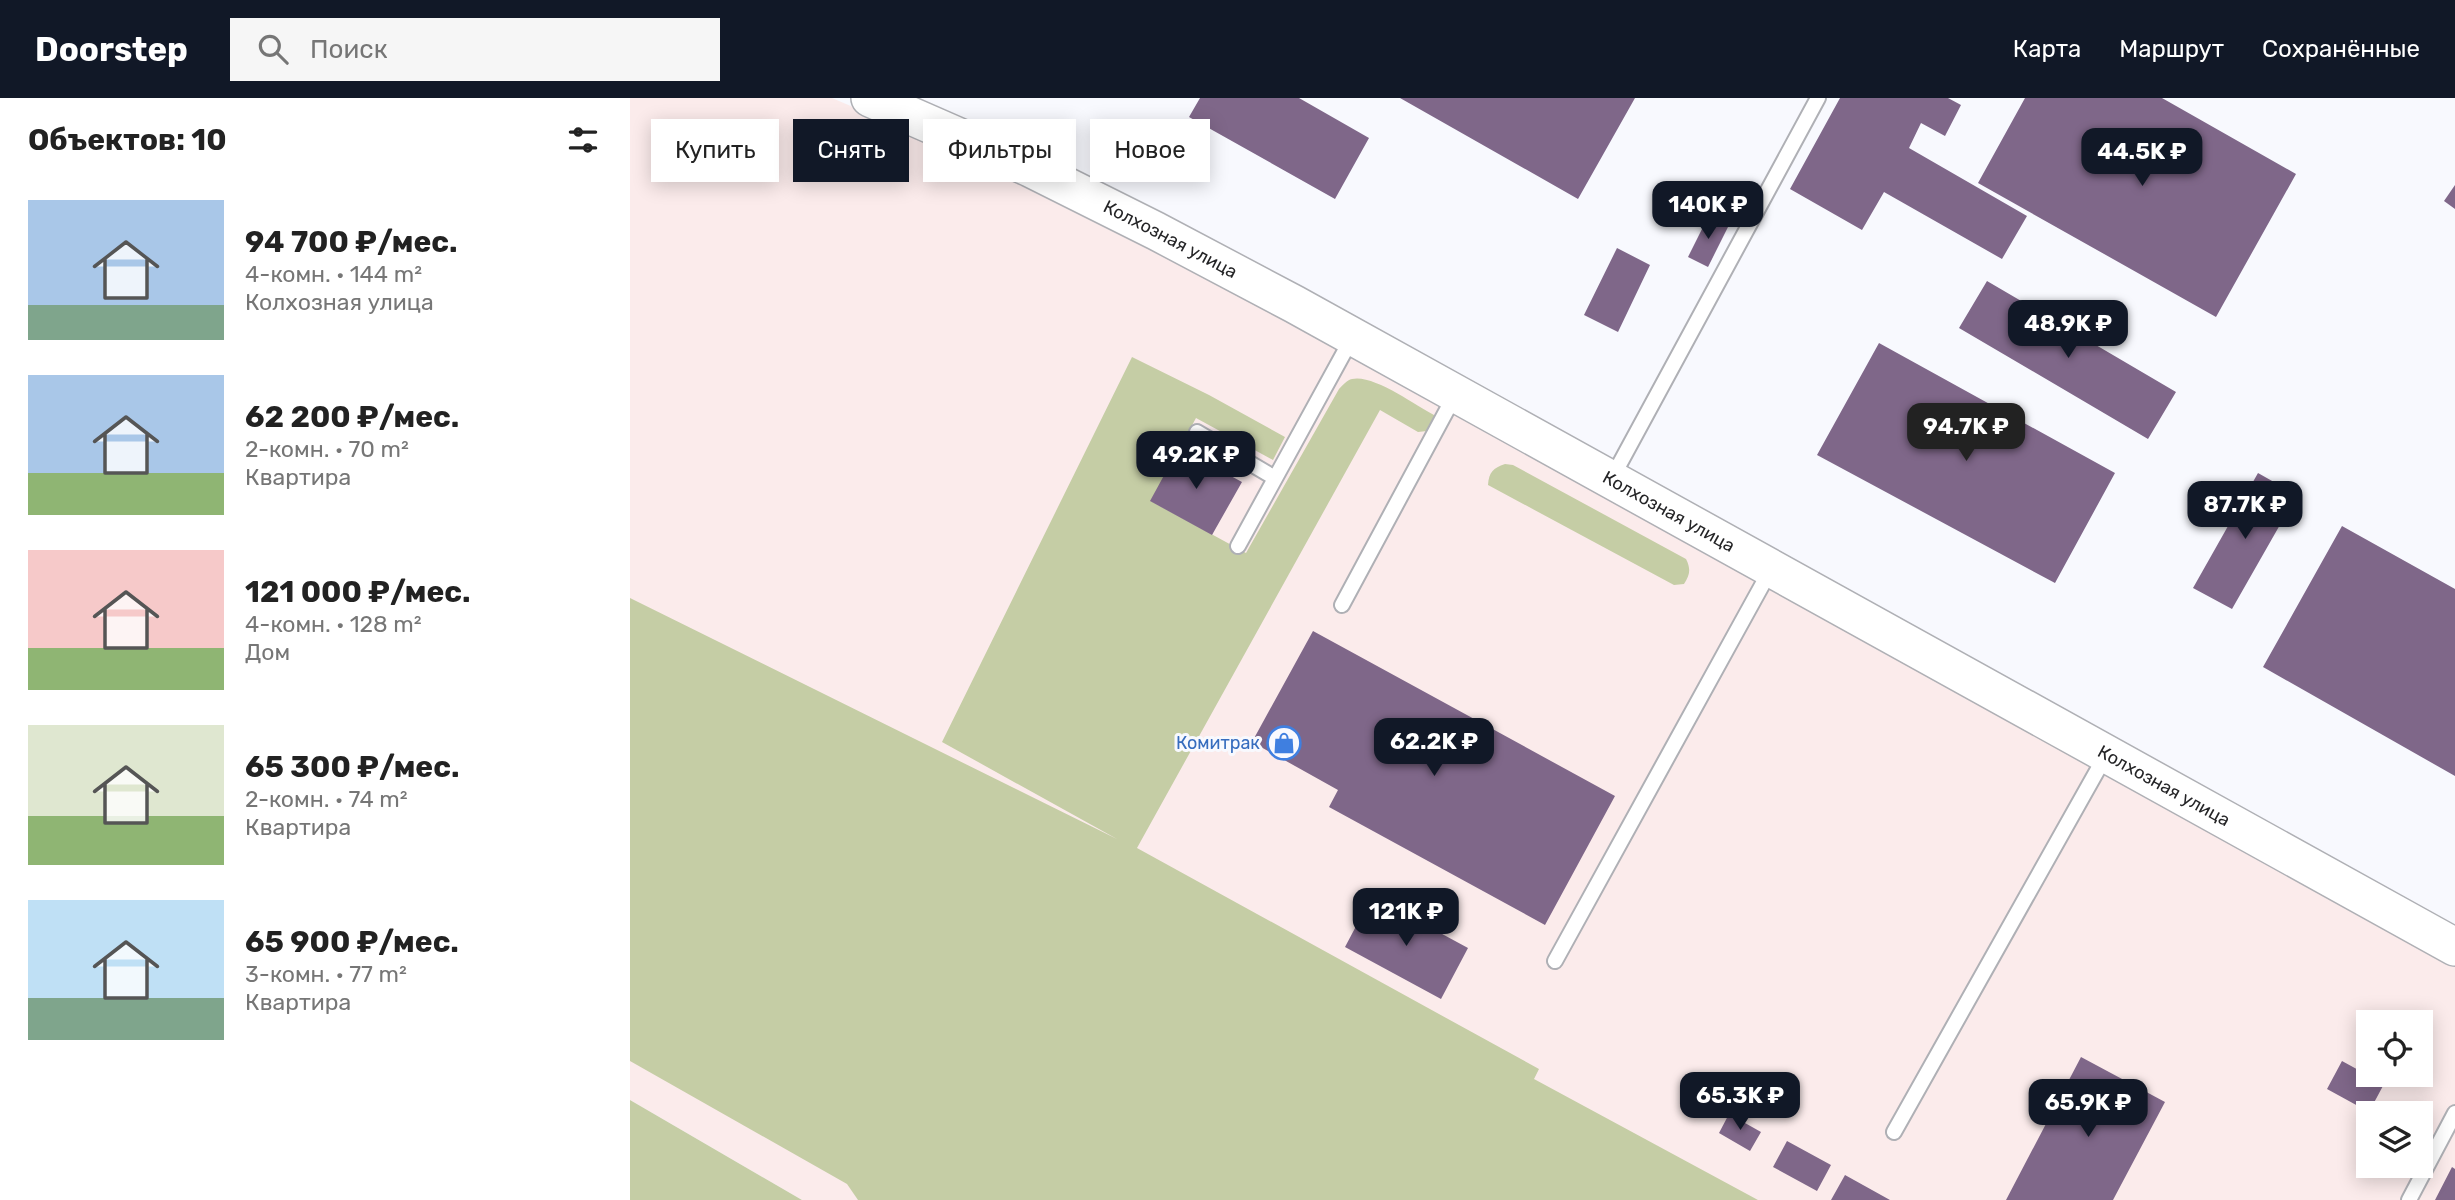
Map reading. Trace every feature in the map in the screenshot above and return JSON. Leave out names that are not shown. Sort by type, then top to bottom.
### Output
[{"type":"street","name":"Колхозная улица","points":[[870,98],[1030,168],[1156,231],[1353,337],[2455,947]]},
{"type":"lane","points":[[1611,480],[1818,98]]},
{"type":"lane","points":[[1238,546],[1353,337]]},
{"type":"lane","points":[[1342,605],[1456,394]]},
{"type":"lane","points":[[1197,432],[1275,478]]},
{"type":"lane","points":[[1555,961],[1771,568]]},
{"type":"lane","points":[[1894,1132],[2107,754]]},
{"type":"lane","points":[[2409,1200],[2455,1113]]},
{"type":"shaded area","points":[[630,98],[832,98],[881,119],[793,119],[793,182],[909,182],[909,131],[923,137],[923,182],[1019,182],[1183,262],[2455,963],[2455,1200],[802,1200],[630,1100]]},
{"type":"green space","points":[[1132,357],[1285,437],[1273,460],[1196,418],[1151,501],[1246,553],[1339,389],[1346,382],[1352,379],[1371,381],[1394,391],[1434,415],[1434,421],[1427,431],[1418,432],[1380,410],[1137,848],[1539,1069],[1534,1079],[1758,1200],[858,1200],[847,1184],[630,1061],[630,598],[1117,839],[942,742]]},
{"type":"green space","points":[[1505,464],[1513,465],[1686,559],[1689,566],[1688,578],[1684,584],[1674,585],[1488,485],[1492,471]]},
{"type":"green space","points":[[630,1100],[802,1200],[630,1200]]},
{"type":"building","points":[[1200,98],[1299,98],[1369,138],[1335,199],[1210,129],[1210,119],[1189,117]]},
{"type":"building","points":[[1400,98],[1635,98],[1578,199]]},
{"type":"building","points":[[1840,98],[1948,98],[1961,105],[1945,136],[1921,123],[1909,148],[2027,216],[2002,259],[1884,192],[1862,230],[1790,189]]},
{"type":"building","points":[[2025,98],[2162,98],[2296,174],[2216,317],[1978,183]]},
{"type":"building","points":[[2455,185],[2455,209],[2444,201]]},
{"type":"building","points":[[1709,215],[1729,225],[1708,267],[1688,257]]},
{"type":"building","points":[[1617,248],[1650,265],[1618,332],[1584,315]]},
{"type":"building","points":[[1987,281],[2176,392],[2148,439],[1959,328]]},
{"type":"building","points":[[1879,343],[2115,473],[2055,583],[1817,455]]},
{"type":"building","points":[[1179,448],[1242,482],[1212,535],[1150,501]]},
{"type":"building","points":[[2258,473],[2297,495],[2232,609],[2193,588]]},
{"type":"building","points":[[2342,526],[2455,589],[2455,776],[2263,667]]},
{"type":"building","points":[[1313,631],[1615,796],[1545,925],[1329,807],[1338,790],[1252,742]]},
{"type":"building","points":[[1372,896],[1468,948],[1441,999],[1345,947]]},
{"type":"building","points":[[2081,1057],[2165,1102],[2113,1200],[2006,1200]]},
{"type":"building","points":[[2342,1061],[2356,1069],[2356,1087],[2382,1087],[2375,1101],[2356,1101],[2356,1105],[2327,1089]]},
{"type":"building","points":[[1729,1114],[1761,1132],[1750,1151],[1719,1133]]},
{"type":"building","points":[[1787,1141],[1831,1165],[1817,1191],[1773,1167]]},
{"type":"building","points":[[2452,1167],[2455,1169],[2455,1200],[2435,1200]]},
{"type":"building","points":[[1845,1175],[1890,1200],[1831,1200]]},
{"type":"place","name":"Комитрак","points":[[1284,743]]}]
